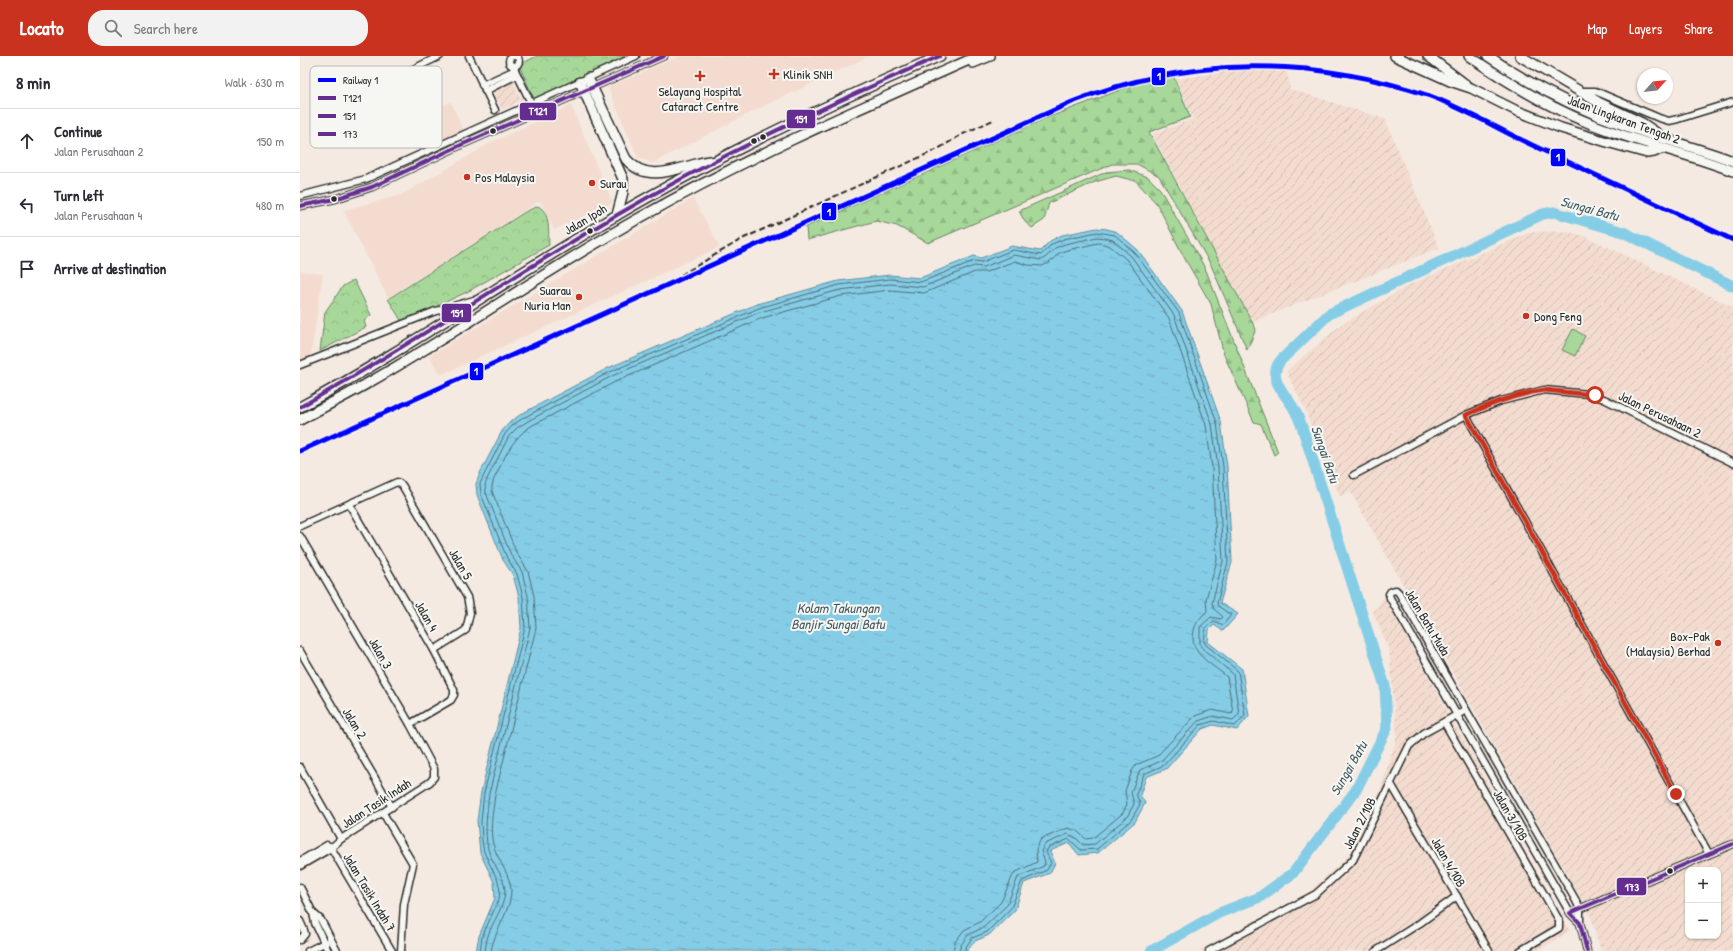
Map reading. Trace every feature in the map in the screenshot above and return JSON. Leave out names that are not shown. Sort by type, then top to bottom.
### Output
[{"type":"highway","points":[[900,73],[926,56]]},
{"type":"highway","name":"Jalan Ipoh","points":[[300,407],[351,379],[617,215],[717,159],[900,73],[940,56]]},
{"type":"highway","name":"Jalan Ipoh","points":[[300,420],[369,383],[548,271],[642,216],[730,169],[798,136],[978,56]]},
{"type":"highway","points":[[908,87],[990,56]]},
{"type":"highway","points":[[1395,56],[1450,82],[1471,88]]},
{"type":"highway","points":[[1428,56],[1471,88],[1515,110],[1561,128],[1600,140],[1647,152],[1654,152],[1663,148]]},
{"type":"highway","name":"Jalan Lingkaran Tengah 2","points":[[1469,56],[1508,81],[1553,106],[1588,122],[1733,172]]},
{"type":"highway","name":"Jalan Lingkaran Tengah 2","points":[[1488,56],[1513,72],[1561,98],[1591,112],[1625,126],[1733,160]]},
{"type":"highway","points":[[1520,56],[1614,110],[1642,122],[1664,138]]},
{"type":"highway","points":[[584,80],[623,179],[623,192],[617,215]]},
{"type":"highway","points":[[588,89],[626,159],[633,168],[642,171],[665,173],[693,164],[717,159]]},
{"type":"street","points":[[419,66],[440,56]]},
{"type":"street","points":[[469,56],[495,110]]},
{"type":"street","points":[[519,57],[512,56],[509,59],[509,64],[515,71],[535,112]]},
{"type":"street","points":[[442,144],[636,56]]},
{"type":"street","points":[[300,206],[335,199],[372,188],[535,112],[664,56]]},
{"type":"street","points":[[484,88],[515,71]]},
{"type":"street","points":[[1579,91],[1595,91],[1669,121],[1733,102]]},
{"type":"street","points":[[300,196],[366,179],[434,148]]},
{"type":"street","points":[[300,365],[433,312],[485,297]]},
{"type":"street","name":"Jalan Perusahaan 2","points":[[1354,475],[1466,415],[1502,401],[1537,391],[1588,394],[1604,399],[1733,463]]},
{"type":"street","points":[[1466,415],[1709,854]]},
{"type":"street","name":"Jalan 5","points":[[349,504],[396,482],[402,485],[467,596],[470,613],[466,630],[434,650]]},
{"type":"street","points":[[300,526],[349,504]]},
{"type":"street","name":"Jalan 4","points":[[349,504],[434,650],[454,690],[454,695],[451,700],[410,724]]},
{"type":"street","name":"Jalan 3","points":[[300,536],[410,724],[434,769],[434,777],[430,782]]},
{"type":"street","name":"Jalan Batu Muda","points":[[1580,909],[1399,593],[1396,590],[1391,591],[1389,594],[1390,598],[1456,716],[1570,913],[1580,923]]},
{"type":"street","name":"Jalan 2","points":[[300,651],[392,807]]},
{"type":"street","name":"Jalan 2/10B","points":[[1209,951],[1316,894],[1353,860],[1409,746],[1424,733],[1466,710]]},
{"type":"street","name":"Jalan 3/10B","points":[[1444,722],[1559,920],[1559,928],[1520,951]]},
{"type":"street","points":[[300,767],[341,839]]},
{"type":"street","name":"Jalan Tasik Indah","points":[[300,866],[430,782]]},
{"type":"street","name":"Jalan 4/10B","points":[[1391,784],[1489,951]]},
{"type":"street","points":[[383,813],[413,864],[404,904],[401,951]]},
{"type":"street","points":[[1570,913],[1733,844]]},
{"type":"street","name":"Jalan Tasik Indah","points":[[300,861],[332,845]]},
{"type":"street","name":"Jalan Tasik Indah 7","points":[[332,845],[392,951]]},
{"type":"street","points":[[300,887],[313,913],[315,924],[328,951]]},
{"type":"street","points":[[1376,951],[1420,923],[1456,896]]},
{"type":"street","points":[[1580,909],[1580,923],[1587,951]]},
{"type":"street","points":[[313,913],[321,920],[336,951]]},
{"type":"street","points":[[300,921],[305,934],[300,940]]},
{"type":"street","points":[[308,951],[331,939]]},
{"type":"shaded area","points":[[680,56],[870,56],[758,109],[653,163],[638,158],[608,87]]},
{"type":"shaded area","points":[[1250,68],[1287,71],[1290,89],[1385,119],[1439,248],[1252,322],[1152,134],[1193,119],[1176,79]]},
{"type":"shaded area","points":[[513,81],[522,100],[502,110],[493,91]]},
{"type":"shaded area","points":[[451,102],[464,131],[442,140],[442,106]]},
{"type":"shaded area","points":[[571,105],[613,203],[554,230],[540,201],[388,298],[343,210],[401,195],[494,141]]},
{"type":"shaded area","points":[[693,198],[720,247],[441,375],[429,356]]},
{"type":"shaded area","points":[[1564,231],[1585,236],[1733,307],[1733,951],[1601,951],[1590,915],[1350,491],[1340,496],[1321,454],[1305,409],[1286,371],[1342,324],[1409,285],[1530,232]]},
{"type":"shaded area","points":[[300,271],[323,274],[311,355],[300,365]]},
{"type":"shaded area","points":[[1384,597],[1570,931],[1538,951],[1197,951],[1308,893],[1349,855],[1381,788],[1397,736],[1389,650],[1373,612]]},
{"type":"green space","points":[[537,56],[630,56],[534,99],[519,65]]},
{"type":"green space","points":[[1173,75],[1190,117],[1149,132],[1256,329],[1247,350],[1211,265],[1159,176],[1137,164],[1112,164],[928,243],[897,226],[876,221],[807,240],[806,227],[1049,117],[1144,81]]},
{"type":"green space","points":[[1129,170],[1148,177],[1160,189],[1205,268],[1278,452],[1274,455],[1261,424],[1254,422],[1224,355],[1211,304],[1185,259],[1157,204],[1136,181],[1116,176],[1095,182],[1049,203],[1044,220],[1032,228],[1025,222],[1019,211],[1106,172]]},
{"type":"green space","points":[[538,206],[545,213],[547,218],[549,245],[467,292],[402,322],[388,299],[525,212]]},
{"type":"green space","points":[[354,280],[371,315],[364,321],[366,327],[320,351],[325,312],[343,286]]},
{"type":"green space","points":[[1573,329],[1585,336],[1575,356],[1562,350]]},
{"type":"water","name":"Kolam Takungan Banjir Sungai Batu","points":[[1097,228],[1117,232],[1138,250],[1182,311],[1221,422],[1227,466],[1232,562],[1220,603],[1238,614],[1223,631],[1214,625],[1209,630],[1208,642],[1242,669],[1249,716],[1237,730],[1213,725],[1202,729],[1166,769],[1146,777],[1140,795],[1145,803],[1135,822],[1098,853],[1079,855],[1069,843],[1050,851],[1055,863],[1050,873],[1024,883],[1015,910],[989,935],[975,941],[967,951],[476,951],[479,936],[495,898],[494,882],[480,853],[477,821],[481,792],[521,628],[519,597],[513,575],[503,560],[477,495],[476,484],[480,473],[502,431],[511,421],[523,413],[608,368],[757,304],[838,281],[890,275],[920,278],[974,256],[981,258],[1012,246],[1040,251],[1050,241],[1062,235]]},
{"type":"waterway","name":"Sungai Batu","points":[[1151,951],[1219,913],[1260,897],[1293,873],[1356,790],[1387,728],[1385,686],[1302,426],[1291,404],[1277,383],[1275,372],[1281,360],[1329,314],[1543,214],[1554,212],[1623,232],[1733,286]]},
{"type":"railway","points":[[681,275],[742,239],[938,149],[961,135],[993,120]]},
{"type":"rail line","name":"1","points":[[300,451],[1072,102],[1116,87],[1160,76],[1205,69],[1250,67],[1295,68],[1341,74],[1385,83],[1430,96],[1456,107],[1532,145],[1733,240]]},
{"type":"transit line","name":"T121","points":[[300,206],[335,199],[372,187],[461,145],[664,56]]},
{"type":"transit line","name":"151","points":[[300,407],[380,360],[617,215],[696,171],[776,131],[940,56]]},
{"type":"transit line","name":"173","points":[[1587,951],[1580,923],[1570,913],[1733,844]]},
{"type":"place","name":"Klinik SNH","points":[[774,74]]},
{"type":"place","name":"Selayang Hospital Cataract Centre","points":[[700,76]]},
{"type":"place","name":"Pos Malaysia","points":[[467,177]]},
{"type":"place","name":"Surau","points":[[592,183]]},
{"type":"place","name":"Suarau Nuria Man","points":[[579,297]]},
{"type":"place","name":"Dong Feng","points":[[1526,316]]},
{"type":"place","name":"Box-Pak (Malaysia) Berhad","points":[[1718,643]]},
{"type":"route","points":[[1595,395],[1544,390],[1537,391],[1502,401],[1466,415],[1676,794]]}]
